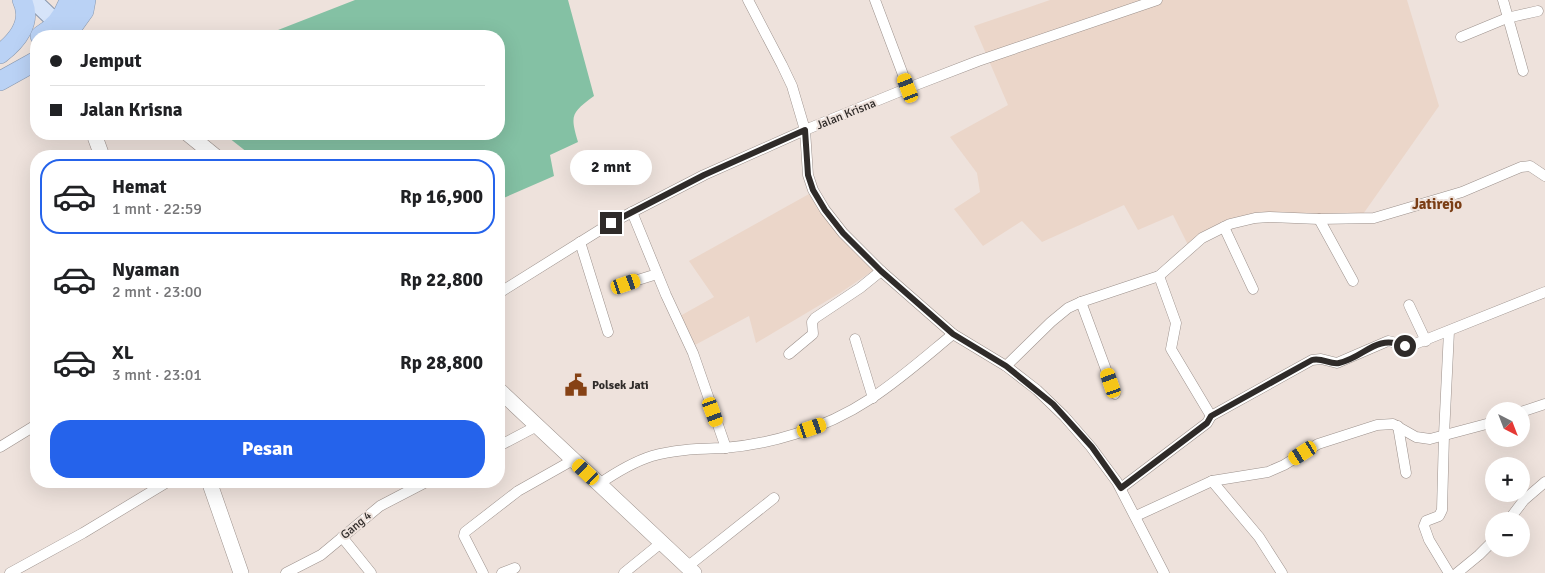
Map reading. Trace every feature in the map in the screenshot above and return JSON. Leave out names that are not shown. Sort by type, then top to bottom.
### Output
[{"type":"highway","points":[[0,54],[20,36],[25,21],[25,6],[22,0]]},
{"type":"highway","points":[[66,30],[65,13],[69,0]]},
{"type":"highway","points":[[68,30],[84,11],[86,0]]},
{"type":"highway","points":[[0,59],[30,42]]},
{"type":"highway","points":[[0,81],[30,66]]},
{"type":"main road","points":[[33,0],[63,30]]},
{"type":"main road","points":[[195,140],[208,150]]},
{"type":"main road","points":[[505,396],[690,570]]},
{"type":"main road","points":[[211,488],[241,573]]},
{"type":"street","points":[[748,0],[788,76],[805,130],[808,175],[819,201],[843,233],[881,271],[953,334],[1006,366],[1037,390],[1064,416],[1092,447],[1121,488],[1164,573]]},
{"type":"street","points":[[874,0],[908,88]]},
{"type":"street","name":"Jalan Krisna","points":[[505,289],[632,212],[704,175],[805,130],[978,61],[1157,0]]},
{"type":"street","points":[[1503,0],[1523,71]]},
{"type":"street","points":[[1461,37],[1507,18],[1538,11]]},
{"type":"street","points":[[1006,366],[1068,308],[1159,276],[1196,242],[1224,227],[1256,218],[1361,219],[1388,215],[1462,192],[1521,167],[1530,166],[1545,176]]},
{"type":"street","points":[[632,212],[692,353],[726,448]]},
{"type":"street","points":[[1319,219],[1353,281]]},
{"type":"street","points":[[1224,227],[1253,289]]},
{"type":"street","points":[[580,242],[608,332]]},
{"type":"street","points":[[789,354],[813,334],[813,320],[819,314],[837,304],[881,271]]},
{"type":"street","points":[[626,284],[657,274]]},
{"type":"street","points":[[1159,276],[1176,323],[1171,349],[1211,416]]},
{"type":"street","points":[[1121,488],[1207,423],[1211,416],[1312,360],[1321,359],[1336,363],[1382,343],[1394,342],[1410,346],[1545,292]]},
{"type":"street","points":[[1081,302],[1116,394]]},
{"type":"street","points":[[1408,304],[1426,341]]},
{"type":"street","points":[[1449,331],[1442,510],[1439,516],[1426,521],[1424,526],[1429,540],[1449,573]]},
{"type":"street","points":[[598,484],[619,471],[651,456],[683,450],[726,448],[793,435],[831,422],[874,398],[953,334]]},
{"type":"street","points":[[855,339],[874,398]]},
{"type":"street","points":[[1530,409],[1545,404]]},
{"type":"street","points":[[1136,516],[1212,481],[1268,472],[1284,465],[1318,444],[1377,425],[1393,424],[1423,439],[1444,436],[1485,425]]},
{"type":"street","points":[[505,443],[537,426]]},
{"type":"street","points":[[1398,426],[1406,473]]},
{"type":"street","points":[[0,447],[30,428]]},
{"type":"street","points":[[484,573],[464,536],[465,532],[518,490],[573,460]]},
{"type":"street","points":[[1212,481],[1259,537],[1282,573]]},
{"type":"street","points":[[1515,512],[1524,500],[1545,482]]},
{"type":"street","points":[[10,573],[83,533],[157,488]]},
{"type":"street","name":"Gang 4","points":[[286,573],[321,555],[380,506],[415,488]]},
{"type":"street","points":[[690,570],[774,498]]},
{"type":"street","points":[[342,537],[371,573]]},
{"type":"street","points":[[624,573],[661,543]]},
{"type":"street","points":[[1456,573],[1485,549]]},
{"type":"street","points":[[502,573],[515,568]]},
{"type":"shaded area","points":[[1050,0],[1407,0],[1439,106],[1361,217],[1256,216],[1189,247],[1173,215],[1138,230],[1124,205],[1042,242],[1022,221],[983,246],[954,209],[980,192],[977,173],[950,137],[1008,105],[974,26]]},
{"type":"shaded area","points":[[809,194],[821,213],[874,270],[840,293],[756,343],[749,316],[695,345],[680,316],[714,297],[689,261]]},
{"type":"green space","points":[[355,0],[568,0],[594,96],[574,115],[573,120],[578,142],[550,155],[554,176],[505,197],[505,150],[244,150],[232,140],[505,140],[505,30],[278,30]]},
{"type":"place","name":"Polsek Jati","points":[[576,385]]},
{"type":"district","name":"Jatirejo","points":[[1437,204]]},
{"type":"route","points":[[611,223],[704,175],[805,130],[808,175],[813,190],[825,210],[843,233],[881,271],[953,334],[1006,366],[1053,404],[1092,447],[1121,488],[1207,423],[1211,416],[1312,360],[1321,359],[1332,363],[1342,362],[1388,341],[1405,346]]}]
